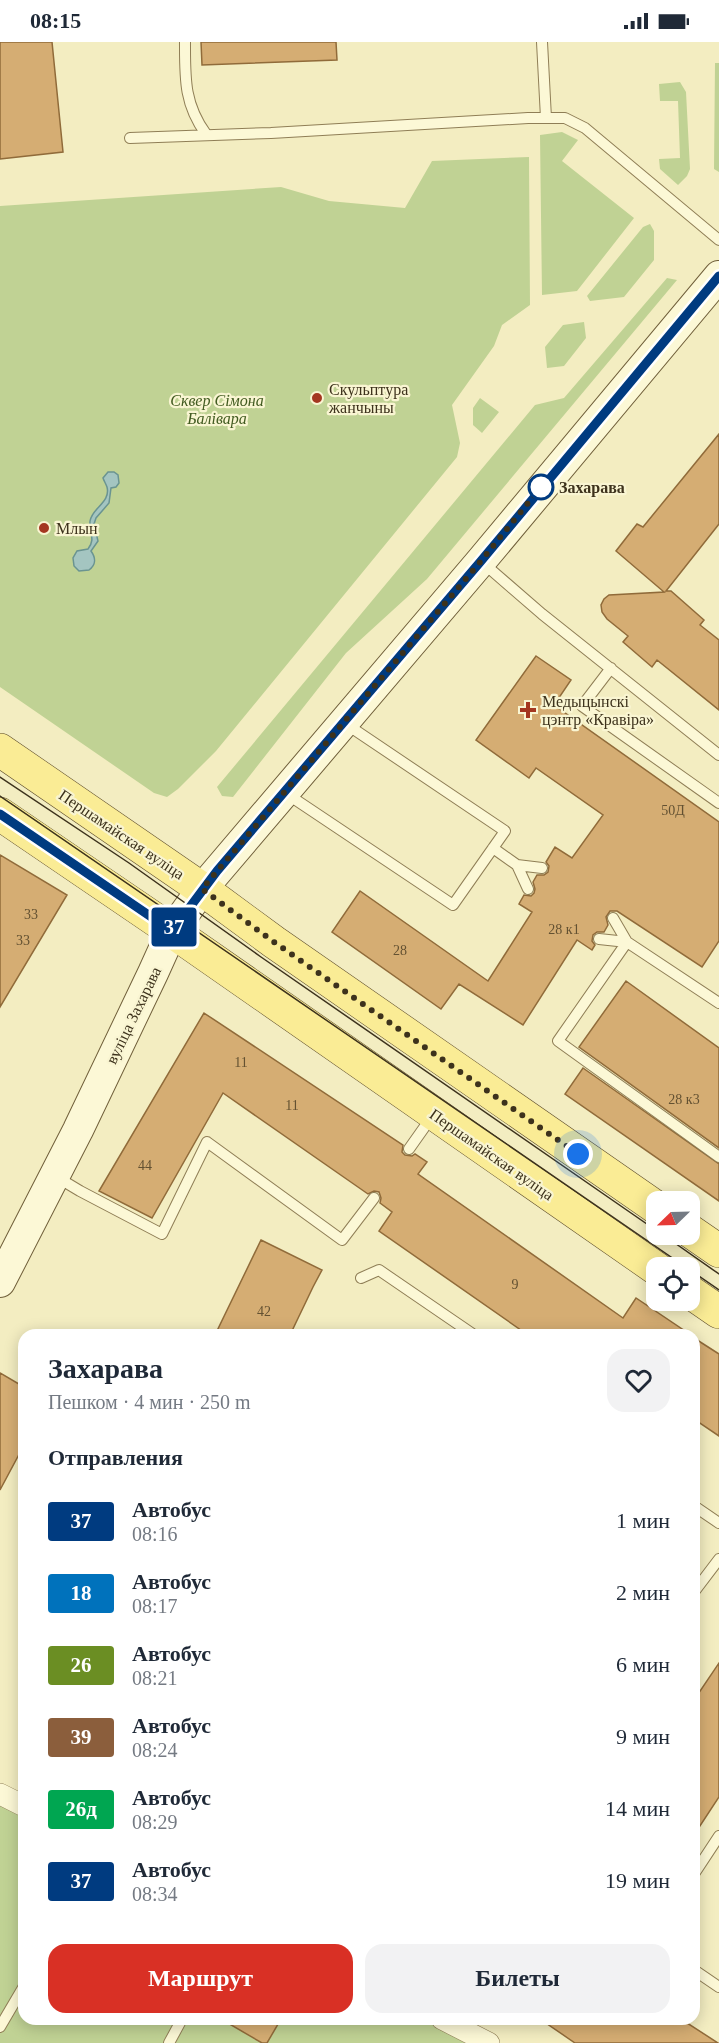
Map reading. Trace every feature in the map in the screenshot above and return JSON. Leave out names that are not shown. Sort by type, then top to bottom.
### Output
[{"type":"main road","name":"вуліца Захарава","points":[[0,1282],[55,1176],[172,931],[202,889],[481,561],[719,276]]},
{"type":"main road","name":"Першамайская вуліца","points":[[0,750],[646,1200]]},
{"type":"main road","name":"Першамайская вуліца","points":[[0,814],[646,1261]]},
{"type":"main road","points":[[700,1238],[719,1251]]},
{"type":"main road","points":[[700,1299],[719,1312]]},
{"type":"street","points":[[0,1794],[18,1803]]},
{"type":"street","points":[[470,2025],[489,2043]]},
{"type":"lane","points":[[185,42],[185,86],[195,120],[206,134]]},
{"type":"lane","points":[[542,42],[546,118]]},
{"type":"lane","points":[[130,138],[565,118],[585,128],[719,240]]},
{"type":"lane","points":[[481,561],[542,614],[719,755]]},
{"type":"lane","points":[[611,668],[582,706],[719,803]]},
{"type":"lane","points":[[284,792],[453,905],[505,831],[344,722]]},
{"type":"lane","points":[[493,848],[517,866],[528,889]]},
{"type":"lane","points":[[517,866],[542,868]]},
{"type":"lane","points":[[613,918],[627,942],[719,1003]]},
{"type":"lane","points":[[599,939],[627,942]]},
{"type":"lane","points":[[627,942],[558,1041],[719,1157]]},
{"type":"lane","points":[[409,1149],[434,1114]]},
{"type":"lane","points":[[55,1176],[162,1234],[207,1142],[342,1240],[374,1198]]},
{"type":"lane","points":[[361,1278],[379,1270],[465,1329]]},
{"type":"lane","points":[[700,1510],[719,1523]]},
{"type":"lane","points":[[700,1584],[719,1559]]},
{"type":"lane","points":[[700,1865],[719,1836]]},
{"type":"lane","points":[[700,1974],[719,1987]]},
{"type":"lane","points":[[0,2027],[18,1996]]},
{"type":"lane","points":[[170,2043],[179,2025]]},
{"type":"green space","points":[[715,63],[719,63],[719,172],[714,169]]},
{"type":"green space","points":[[680,82],[686,92],[690,169],[678,185],[660,169],[659,159],[680,158],[678,101],[660,101],[659,84]]},
{"type":"green space","points":[[562,132],[578,140],[562,161],[634,218],[577,291],[542,295],[540,135]]},
{"type":"green space","name":"Сквер Сімона Балівара","points":[[529,157],[530,305],[502,325],[494,346],[452,405],[460,443],[457,457],[216,751],[167,797],[154,793],[0,687],[0,206],[281,187],[329,201],[405,208],[432,161]]},
{"type":"green space","points":[[650,224],[654,231],[654,260],[624,297],[590,301],[587,296],[643,227]]},
{"type":"green space","points":[[667,278],[677,280],[427,579],[346,653],[233,797],[222,796],[217,787],[535,405],[564,398]]},
{"type":"green space","points":[[584,322],[586,338],[564,366],[547,368],[545,347],[563,325]]},
{"type":"green space","points":[[480,398],[499,412],[482,433],[473,425],[473,408]]},
{"type":"green space","points":[[0,1805],[18,1814],[18,2025],[441,2025],[477,2043],[0,2043]]},
{"type":"water","points":[[108,472],[118,475],[119,483],[116,487],[111,488],[109,503],[96,518],[94,524],[98,541],[91,551],[94,564],[89,570],[79,571],[74,566],[73,558],[77,551],[88,549],[90,545],[91,516],[106,497],[107,487],[103,478]]},
{"type":"building","points":[[0,42],[52,42],[63,152],[0,159]]},
{"type":"building","points":[[201,42],[336,42],[337,60],[202,65]]},
{"type":"building","points":[[719,434],[719,524],[666,591],[671,591],[704,620],[700,625],[719,640],[719,710],[657,660],[652,667],[623,642],[628,636],[607,619],[602,612],[601,605],[609,595],[664,592],[616,551],[637,524],[643,527]]},
{"type":"building","points":[[536,656],[571,680],[554,705],[719,822],[719,941],[702,967],[617,911],[610,911],[606,917],[608,925],[604,932],[597,932],[593,935],[592,941],[595,945],[592,950],[577,940],[523,1025],[459,984],[441,1009],[332,932],[360,891],[488,981],[532,912],[519,904],[524,895],[531,896],[534,893],[533,882],[537,875],[544,875],[548,872],[549,866],[546,862],[555,847],[572,858],[603,815],[536,768],[529,778],[476,740]]},
{"type":"building","points":[[0,855],[67,895],[0,1007]]},
{"type":"building","points":[[626,981],[719,1048],[719,1148],[579,1047]]},
{"type":"building","points":[[204,1013],[403,1145],[402,1152],[405,1155],[415,1154],[427,1162],[418,1174],[623,1318],[636,1298],[646,1305],[646,1311],[655,1311],[682,1329],[519,1329],[379,1231],[392,1212],[380,1203],[379,1192],[374,1191],[368,1194],[223,1093],[152,1218],[99,1191]]},
{"type":"building","points":[[583,1068],[719,1164],[719,1201],[565,1094]]},
{"type":"building","points":[[261,1240],[322,1270],[293,1329],[218,1329]]},
{"type":"building","points":[[700,1342],[719,1354],[719,1436],[700,1423]]},
{"type":"building","points":[[0,1373],[18,1384],[18,1456],[0,1490]]},
{"type":"building","points":[[719,1663],[719,1797],[700,1826],[700,1691]]},
{"type":"building","points":[[231,2025],[278,2025],[267,2043],[262,2043]]},
{"type":"building","points":[[549,2025],[690,2025],[718,2043],[575,2043]]},
{"type":"tram line","points":[[0,777],[129,863],[646,1223]]},
{"type":"tram line","points":[[0,796],[671,1257]]},
{"type":"tram line","points":[[678,1245],[719,1274]]},
{"type":"tram line","points":[[700,1277],[719,1290]]},
{"type":"bus line","name":"37","points":[[0,814],[172,931],[217,871],[481,561],[719,276]]},
{"type":"place","name":"Скульптура жанчыны","points":[[317,398]]},
{"type":"place","name":"Захарава","points":[[541,487]]},
{"type":"place","name":"Млын","points":[[44,528]]},
{"type":"place","name":"Медыцынскі цэнтр «Кравіра»","points":[[528,710]]},
{"type":"route","points":[[541,487],[481,561],[202,889],[274,942],[578,1154]]}]
